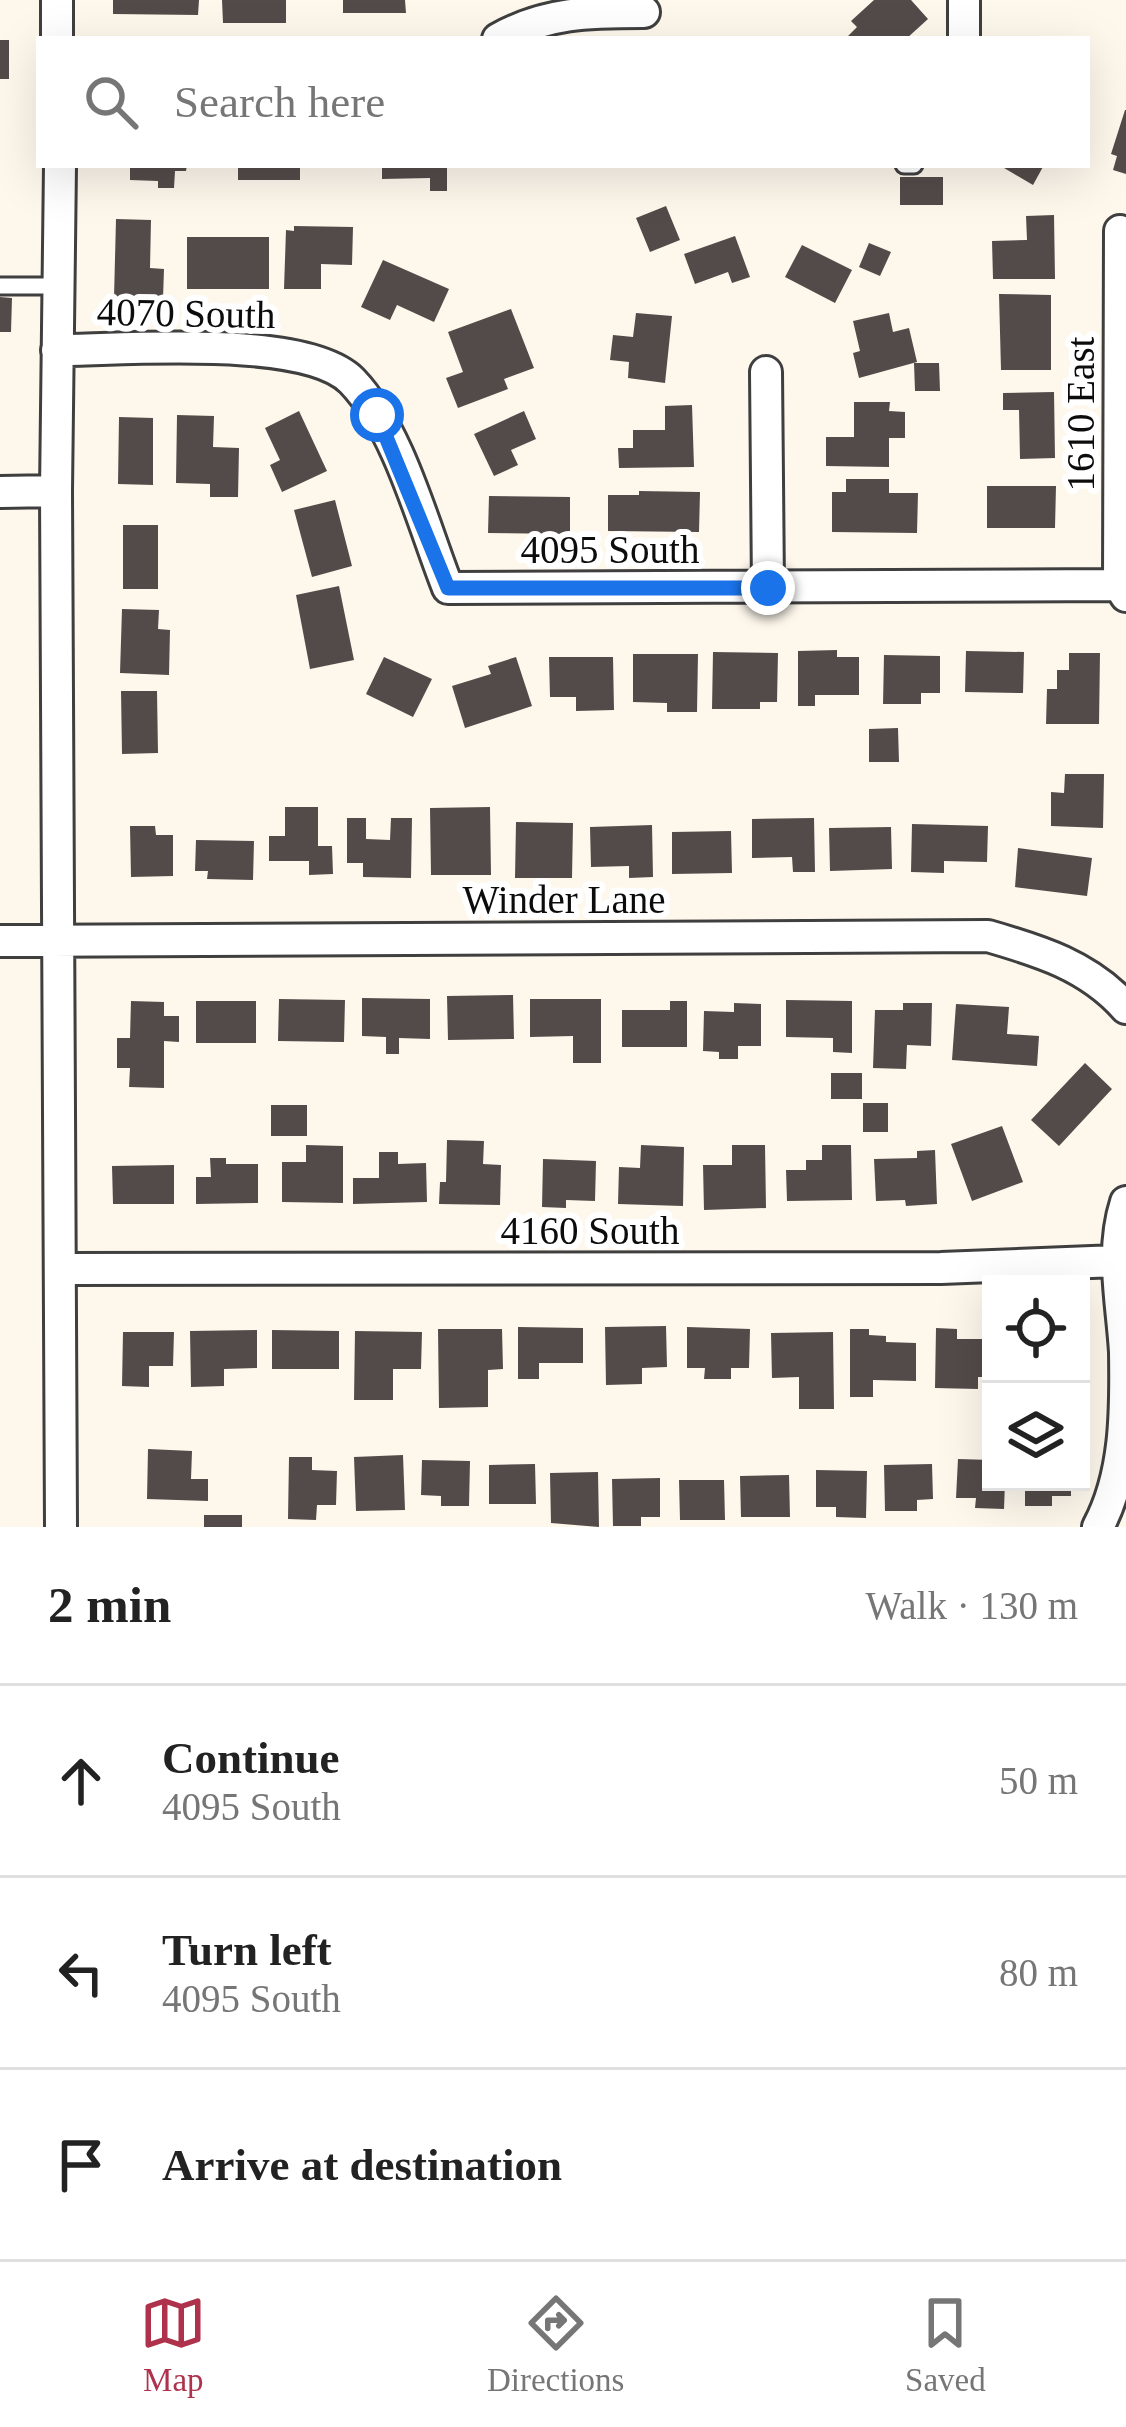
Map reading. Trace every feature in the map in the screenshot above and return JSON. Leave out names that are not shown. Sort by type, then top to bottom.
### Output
[{"type":"street","points":[[57,0],[57,36]]},
{"type":"street","points":[[964,0],[964,36]]},
{"type":"street","points":[[504,36],[545,17],[644,13]]},
{"type":"street","points":[[60,168],[56,491],[61,1527]]},
{"type":"street","name":"1610 East","points":[[1120,231],[1122,590]]},
{"type":"street","name":"4070 South","points":[[57,350],[279,350],[322,362],[350,378],[377,415],[401,467]]},
{"type":"street","points":[[766,371],[768,588]]},
{"type":"street","name":"4095 South","points":[[401,467],[448,588],[1122,590]]},
{"type":"street","points":[[0,492],[56,491]]},
{"type":"street","name":"Winder Lane","points":[[0,941],[988,936],[1049,953],[1122,991]]},
{"type":"street","points":[[1099,1527],[1116,1492],[1124,1444],[1125,1352],[1117,1261],[1119,1224],[1126,1202]]},
{"type":"street","name":"4160 South","points":[[63,1269],[941,1268],[1117,1261]]},
{"type":"lane","points":[[0,286],[57,286]]},
{"type":"building","points":[[113,0],[199,0],[198,15],[113,14]]},
{"type":"building","points":[[222,0],[286,0],[286,23],[223,23]]},
{"type":"building","points":[[343,0],[405,0],[406,13],[343,13]]},
{"type":"building","points":[[874,0],[911,0],[928,19],[909,36],[848,36],[857,27],[851,21]]},
{"type":"building","points":[[0,40],[9,40],[9,79],[0,79]]},
{"type":"building","points":[[1125,110],[1126,174],[1113,170],[1117,156],[1111,154]]},
{"type":"building","points":[[130,168],[186,168],[175,171],[174,188],[158,188],[158,181],[130,180]]},
{"type":"building","points":[[238,168],[300,168],[300,180],[238,180]]},
{"type":"building","points":[[382,168],[447,168],[447,191],[430,191],[430,178],[382,179]]},
{"type":"building","points":[[1004,168],[1042,168],[1033,185]]},
{"type":"building","points":[[900,177],[943,177],[943,205],[900,205]]},
{"type":"building","points":[[666,206],[680,240],[650,252],[636,218]]},
{"type":"building","points":[[1054,215],[1055,279],[993,279],[992,241],[1027,240],[1026,216]]},
{"type":"building","points":[[116,219],[151,220],[150,268],[164,269],[163,299],[114,298]]},
{"type":"building","points":[[294,226],[353,227],[352,265],[321,264],[321,289],[284,289],[286,230],[294,231]]},
{"type":"building","points":[[735,236],[750,277],[732,283],[728,272],[695,284],[684,254]]},
{"type":"building","points":[[187,237],[269,237],[269,289],[187,289]]},
{"type":"building","points":[[869,243],[891,252],[880,276],[859,267]]},
{"type":"building","points":[[802,245],[852,270],[835,303],[785,277]]},
{"type":"building","points":[[383,260],[449,289],[434,322],[397,305],[390,320],[361,307]]},
{"type":"building","points":[[999,294],[1051,295],[1051,370],[1001,370]]},
{"type":"building","points":[[0,297],[12,298],[11,332],[0,332]]},
{"type":"building","points":[[511,309],[534,368],[504,379],[508,389],[458,408],[446,378],[463,372],[448,332]]},
{"type":"building","points":[[636,313],[672,316],[665,383],[628,378],[629,362],[610,360],[613,335],[633,337]]},
{"type":"building","points":[[889,313],[893,332],[909,328],[917,362],[859,378],[853,353],[860,351],[853,321]]},
{"type":"building","points":[[914,363],[939,363],[940,391],[915,391]]},
{"type":"building","points":[[1054,392],[1055,458],[1020,459],[1019,410],[1003,410],[1003,393]]},
{"type":"building","points":[[854,402],[890,402],[889,411],[905,412],[905,438],[889,438],[889,467],[826,466],[826,437],[854,437]]},
{"type":"building","points":[[692,405],[694,467],[619,468],[618,448],[633,448],[633,430],[665,430],[665,406]]},
{"type":"building","points":[[299,411],[327,471],[282,492],[270,465],[280,460],[265,428]]},
{"type":"building","points":[[524,411],[536,439],[511,450],[518,465],[494,476],[474,434]]},
{"type":"building","points":[[177,415],[214,416],[213,447],[239,448],[238,497],[210,497],[210,484],[176,483]]},
{"type":"building","points":[[119,417],[153,418],[153,485],[118,484]]},
{"type":"building","points":[[846,479],[889,479],[889,493],[918,493],[917,533],[832,532],[832,492],[846,492]]},
{"type":"building","points":[[987,486],[1056,486],[1055,528],[987,528]]},
{"type":"building","points":[[639,491],[700,492],[699,532],[608,531],[608,495],[639,495]]},
{"type":"building","points":[[489,496],[570,497],[570,534],[488,533]]},
{"type":"building","points":[[335,500],[352,566],[312,577],[294,510]]},
{"type":"building","points":[[123,525],[158,525],[158,589],[123,589]]},
{"type":"building","points":[[339,586],[354,660],[310,669],[296,595]]},
{"type":"building","points":[[122,609],[159,610],[158,629],[170,630],[169,675],[120,673]]},
{"type":"building","points":[[837,650],[837,657],[859,657],[859,695],[815,695],[815,706],[798,706],[798,651]]},
{"type":"building","points":[[966,651],[1024,652],[1023,693],[965,692]]},
{"type":"building","points":[[713,652],[778,653],[777,702],[760,702],[760,709],[712,709]]},
{"type":"building","points":[[1069,653],[1100,653],[1099,724],[1046,724],[1047,689],[1057,689],[1057,670],[1069,670]]},
{"type":"building","points":[[633,654],[698,654],[697,712],[667,712],[667,703],[633,702]]},
{"type":"building","points":[[884,655],[940,656],[940,693],[921,693],[921,704],[883,704]]},
{"type":"building","points":[[384,657],[432,679],[413,717],[366,694]]},
{"type":"building","points":[[516,657],[532,706],[465,728],[452,686],[491,674],[488,666]]},
{"type":"building","points":[[549,657],[613,657],[614,710],[576,711],[576,697],[550,697]]},
{"type":"building","points":[[121,691],[157,691],[158,753],[122,754]]},
{"type":"building","points":[[898,728],[899,762],[869,762],[869,729]]},
{"type":"building","points":[[1065,774],[1104,774],[1103,828],[1051,826],[1051,792],[1064,793]]},
{"type":"building","points":[[285,807],[318,807],[318,846],[332,846],[333,874],[309,875],[309,861],[269,861],[269,836],[285,836]]},
{"type":"building","points":[[490,807],[491,875],[431,875],[430,808]]},
{"type":"building","points":[[347,818],[366,818],[366,839],[390,840],[391,818],[412,818],[411,878],[363,877],[363,863],[347,863]]},
{"type":"building","points":[[814,818],[815,872],[793,872],[792,857],[752,858],[752,819]]},
{"type":"building","points":[[516,822],[573,823],[572,878],[515,878]]},
{"type":"building","points":[[912,824],[988,826],[987,862],[944,861],[944,873],[911,872]]},
{"type":"building","points":[[652,825],[653,877],[629,878],[629,866],[591,867],[590,827]]},
{"type":"building","points":[[130,826],[155,826],[156,835],[173,835],[173,876],[131,877]]},
{"type":"building","points":[[891,827],[892,869],[830,871],[829,828]]},
{"type":"building","points":[[731,831],[732,873],[672,874],[672,832]]},
{"type":"building","points":[[196,840],[254,841],[253,880],[207,879],[208,871],[195,871]]},
{"type":"building","points":[[1018,848],[1092,858],[1087,896],[1015,887]]},
{"type":"building","points":[[513,995],[514,1039],[448,1040],[447,996]]},
{"type":"building","points":[[362,998],[430,999],[430,1039],[399,1038],[399,1054],[386,1054],[386,1037],[362,1036]]},
{"type":"building","points":[[279,999],[345,1000],[344,1042],[278,1041]]},
{"type":"building","points":[[530,999],[601,999],[601,1063],[573,1063],[573,1036],[530,1037]]},
{"type":"building","points":[[786,1000],[852,1001],[852,1053],[833,1052],[833,1038],[786,1037]]},
{"type":"building","points":[[131,1001],[164,1002],[164,1016],[179,1016],[179,1042],[164,1041],[164,1088],[129,1087],[130,1068],[117,1068],[117,1038],[130,1038]]},
{"type":"building","points":[[196,1001],[256,1001],[256,1043],[196,1043]]},
{"type":"building","points":[[670,1001],[687,1001],[687,1047],[622,1047],[622,1010],[670,1010]]},
{"type":"building","points":[[734,1003],[761,1004],[761,1046],[738,1046],[738,1059],[719,1059],[719,1052],[703,1051],[704,1011],[734,1012]]},
{"type":"building","points":[[903,1003],[932,1003],[931,1046],[907,1045],[906,1069],[873,1068],[875,1010],[903,1010]]},
{"type":"building","points":[[956,1004],[1009,1007],[1007,1034],[1039,1036],[1037,1066],[952,1060]]},
{"type":"building","points":[[1085,1063],[1112,1089],[1059,1146],[1031,1120]]},
{"type":"building","points":[[831,1073],[862,1073],[862,1099],[831,1099]]},
{"type":"building","points":[[863,1103],[888,1103],[888,1132],[863,1132]]},
{"type":"building","points":[[271,1105],[307,1105],[307,1136],[271,1136]]},
{"type":"building","points":[[1002,1126],[1023,1182],[972,1201],[951,1144]]},
{"type":"building","points":[[447,1140],[484,1141],[483,1164],[501,1165],[500,1205],[439,1204],[440,1182],[446,1182]]},
{"type":"building","points":[[306,1145],[343,1146],[343,1203],[282,1202],[282,1162],[306,1162]]},
{"type":"building","points":[[641,1145],[684,1147],[683,1206],[618,1204],[619,1167],[640,1168]]},
{"type":"building","points":[[732,1145],[765,1145],[766,1208],[704,1210],[703,1165],[732,1165]]},
{"type":"building","points":[[822,1145],[851,1145],[852,1200],[787,1201],[786,1170],[806,1170],[806,1160],[822,1160]]},
{"type":"building","points":[[935,1150],[937,1204],[876,1201],[874,1159],[917,1158],[917,1151]]},
{"type":"building","points":[[379,1152],[398,1152],[398,1164],[426,1163],[427,1202],[353,1204],[353,1178],[379,1178]]},
{"type":"building","points":[[210,1158],[226,1158],[226,1164],[258,1164],[258,1203],[196,1204],[196,1177],[211,1177]]},
{"type":"building","points":[[543,1159],[596,1161],[595,1201],[566,1200],[566,1208],[542,1207]]},
{"type":"building","points":[[174,1165],[174,1204],[113,1204],[112,1166]]},
{"type":"building","points":[[666,1326],[667,1367],[642,1368],[642,1384],[606,1385],[605,1327]]},
{"type":"building","points":[[518,1327],[583,1328],[583,1363],[539,1363],[539,1379],[518,1379]]},
{"type":"building","points":[[687,1327],[750,1329],[749,1368],[731,1368],[731,1379],[704,1379],[705,1368],[687,1368]]},
{"type":"building","points":[[936,1328],[957,1329],[957,1339],[982,1339],[978,1389],[935,1388]]},
{"type":"building","points":[[438,1329],[502,1329],[503,1369],[488,1370],[488,1407],[439,1408]]},
{"type":"building","points":[[850,1329],[869,1329],[869,1335],[886,1336],[886,1342],[916,1343],[916,1381],[873,1380],[873,1397],[850,1397]]},
{"type":"building","points":[[257,1330],[257,1368],[224,1369],[224,1386],[191,1387],[190,1331]]},
{"type":"building","points":[[272,1330],[339,1331],[339,1369],[272,1369]]},
{"type":"building","points":[[355,1331],[422,1332],[421,1369],[393,1369],[393,1400],[354,1400]]},
{"type":"building","points":[[123,1332],[174,1332],[173,1366],[149,1366],[149,1387],[122,1386]]},
{"type":"building","points":[[833,1332],[834,1409],[799,1409],[799,1377],[772,1378],[771,1333]]},
{"type":"building","points":[[148,1449],[192,1451],[191,1479],[208,1479],[208,1501],[147,1499]]},
{"type":"building","points":[[403,1455],[405,1510],[356,1511],[354,1457]]},
{"type":"building","points":[[289,1457],[312,1457],[312,1470],[337,1471],[336,1505],[317,1505],[316,1520],[288,1519]]},
{"type":"building","points":[[958,1459],[982,1460],[982,1491],[1005,1491],[1004,1509],[975,1508],[976,1498],[956,1498]]},
{"type":"building","points":[[422,1460],[470,1461],[469,1506],[441,1506],[441,1496],[421,1495]]},
{"type":"building","points":[[535,1464],[536,1504],[489,1504],[489,1465]]},
{"type":"building","points":[[932,1464],[933,1499],[917,1500],[917,1511],[885,1511],[884,1465]]},
{"type":"building","points":[[816,1470],[867,1471],[866,1518],[836,1517],[836,1507],[816,1507]]},
{"type":"building","points":[[598,1472],[599,1527],[551,1523],[550,1473]]},
{"type":"building","points":[[789,1475],[790,1517],[741,1517],[740,1476]]},
{"type":"building","points":[[660,1478],[660,1517],[641,1517],[641,1526],[613,1526],[612,1479]]},
{"type":"building","points":[[679,1480],[724,1480],[725,1520],[680,1520]]},
{"type":"building","points":[[1025,1491],[1071,1491],[1071,1496],[1052,1496],[1052,1506],[1025,1506]]},
{"type":"building","points":[[204,1515],[242,1515],[242,1527],[204,1527]]},
{"type":"route","points":[[377,415],[448,588],[768,588]]}]
